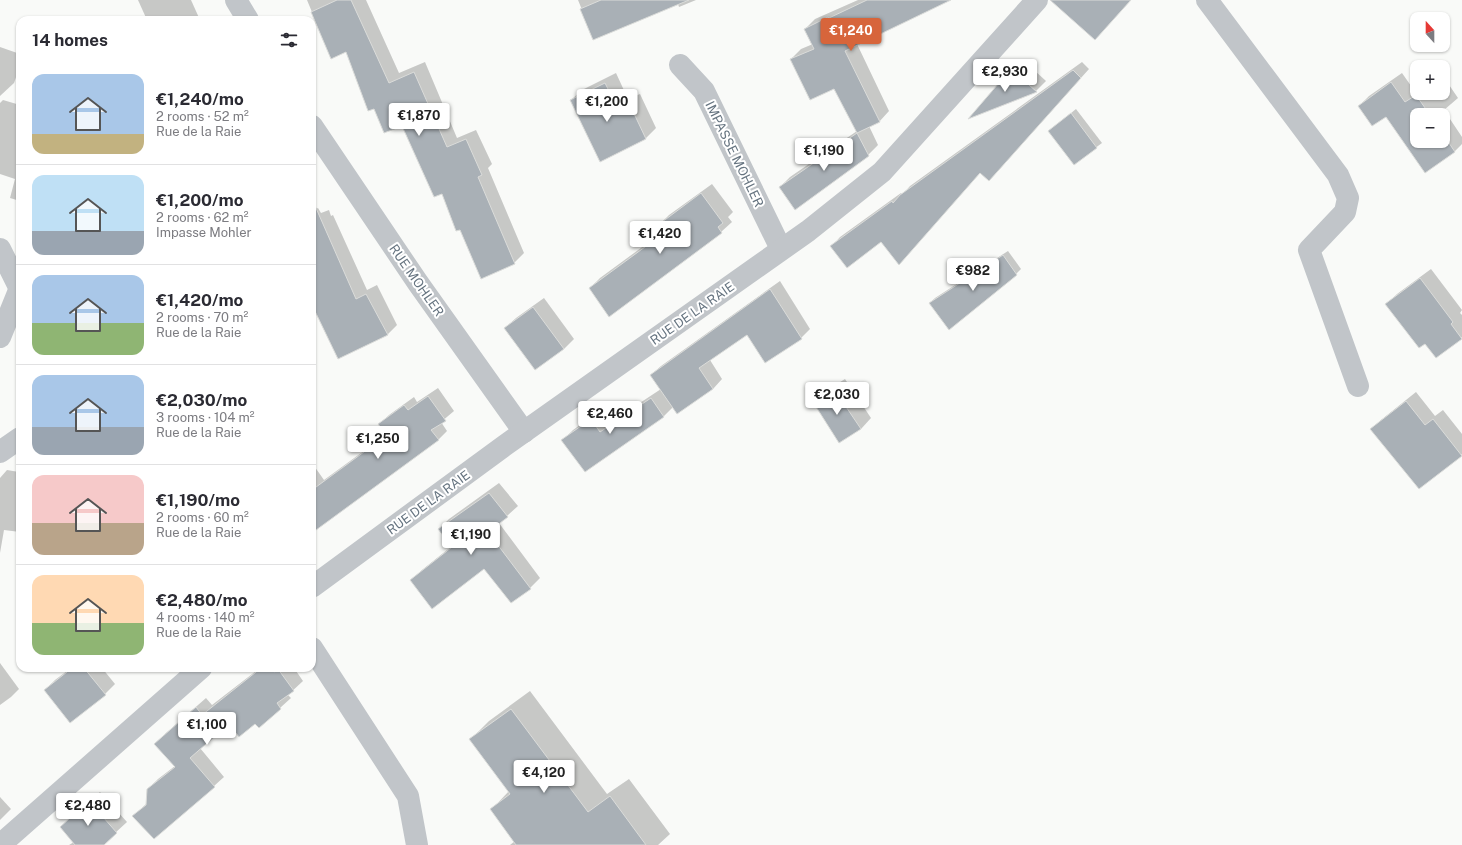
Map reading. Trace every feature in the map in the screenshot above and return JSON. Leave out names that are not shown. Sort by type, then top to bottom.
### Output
[{"type":"street","points":[[236,0],[246,16]]},
{"type":"street","name":"RUE DE LA RAIE","points":[[316,584],[524,432],[808,231],[882,172],[1037,0]]},
{"type":"street","points":[[1207,0],[1338,174],[1348,198],[1344,212],[1309,250],[1358,386]]},
{"type":"street","name":"IMPASSE MOHLER","points":[[680,65],[704,91],[781,249]]},
{"type":"street","name":"RUE MOHLER","points":[[316,132],[414,276],[524,432]]},
{"type":"street","points":[[0,249],[16,281]]},
{"type":"street","points":[[0,336],[16,298]]},
{"type":"street","points":[[0,452],[16,441]]},
{"type":"street","points":[[316,654],[408,796],[417,845]]},
{"type":"street","points":[[0,845],[196,672]]},
{"type":"building","points":[[337,0],[351,0],[389,83],[414,72],[447,147],[466,139],[482,175],[478,177],[515,264],[481,279],[460,230],[456,231],[442,194],[434,197],[402,126],[384,133],[374,109],[368,111],[346,52],[331,59],[316,24],[316,16],[313,16],[311,12]]},
{"type":"building","points":[[601,0],[689,0],[593,40],[580,9]]},
{"type":"building","points":[[867,0],[951,0],[845,51],[880,122],[857,133],[834,89],[810,100],[790,59],[814,49],[804,29]]},
{"type":"building","points":[[1050,0],[1131,0],[1095,40]]},
{"type":"building","points":[[1011,69],[1037,92],[968,119]]},
{"type":"building","points":[[1073,70],[1081,78],[989,181],[980,173],[899,265],[881,242],[847,268],[830,246],[892,201],[893,203],[900,195]]},
{"type":"building","points":[[1391,82],[1405,102],[1410,99],[1420,100],[1425,108],[1410,108],[1410,148],[1450,148],[1450,144],[1455,152],[1425,173],[1386,117],[1372,126],[1358,106]]},
{"type":"building","points":[[605,83],[618,109],[629,103],[646,139],[600,162],[570,100]]},
{"type":"building","points":[[1071,113],[1097,148],[1074,165],[1048,131]]},
{"type":"building","points":[[857,133],[869,156],[795,210],[779,187]]},
{"type":"building","points":[[701,193],[723,223],[718,227],[722,233],[609,317],[589,288],[664,233],[658,225]]},
{"type":"building","points":[[316,208],[356,299],[366,294],[388,335],[338,359],[316,313]]},
{"type":"building","points":[[1003,255],[1017,275],[949,330],[929,303]]},
{"type":"building","points":[[1420,278],[1453,322],[1451,324],[1462,339],[1436,358],[1425,344],[1419,348],[1385,304]]},
{"type":"building","points":[[770,289],[802,339],[765,363],[747,335],[699,368],[713,389],[677,414],[650,375]]},
{"type":"building","points":[[533,307],[564,349],[535,370],[504,328]]},
{"type":"building","points":[[834,389],[861,429],[839,443],[813,402]]},
{"type":"building","points":[[428,396],[446,421],[431,430],[439,440],[316,530],[316,487],[383,438],[378,432],[382,429],[378,424],[404,405],[408,410]]},
{"type":"building","points":[[651,398],[664,417],[585,472],[561,440],[591,419],[600,432]]},
{"type":"building","points":[[1406,401],[1425,425],[1433,419],[1462,456],[1419,489],[1370,429]]},
{"type":"building","points":[[489,493],[508,517],[488,532],[531,589],[511,603],[484,569],[432,609],[410,580],[452,547],[438,529]]},
{"type":"building","points":[[67,672],[87,672],[106,695],[70,723],[44,690]]},
{"type":"building","points":[[256,672],[280,672],[294,691],[277,703],[281,709],[259,728],[255,724],[239,737],[229,724],[190,758],[215,787],[154,839],[132,816],[146,805],[147,789],[175,767],[154,744],[196,707],[202,715]]},
{"type":"building","points":[[511,709],[588,812],[610,796],[646,845],[516,845],[490,809],[510,794],[469,739]]},
{"type":"building","points":[[89,801],[117,833],[104,845],[75,845],[60,827]]}]
